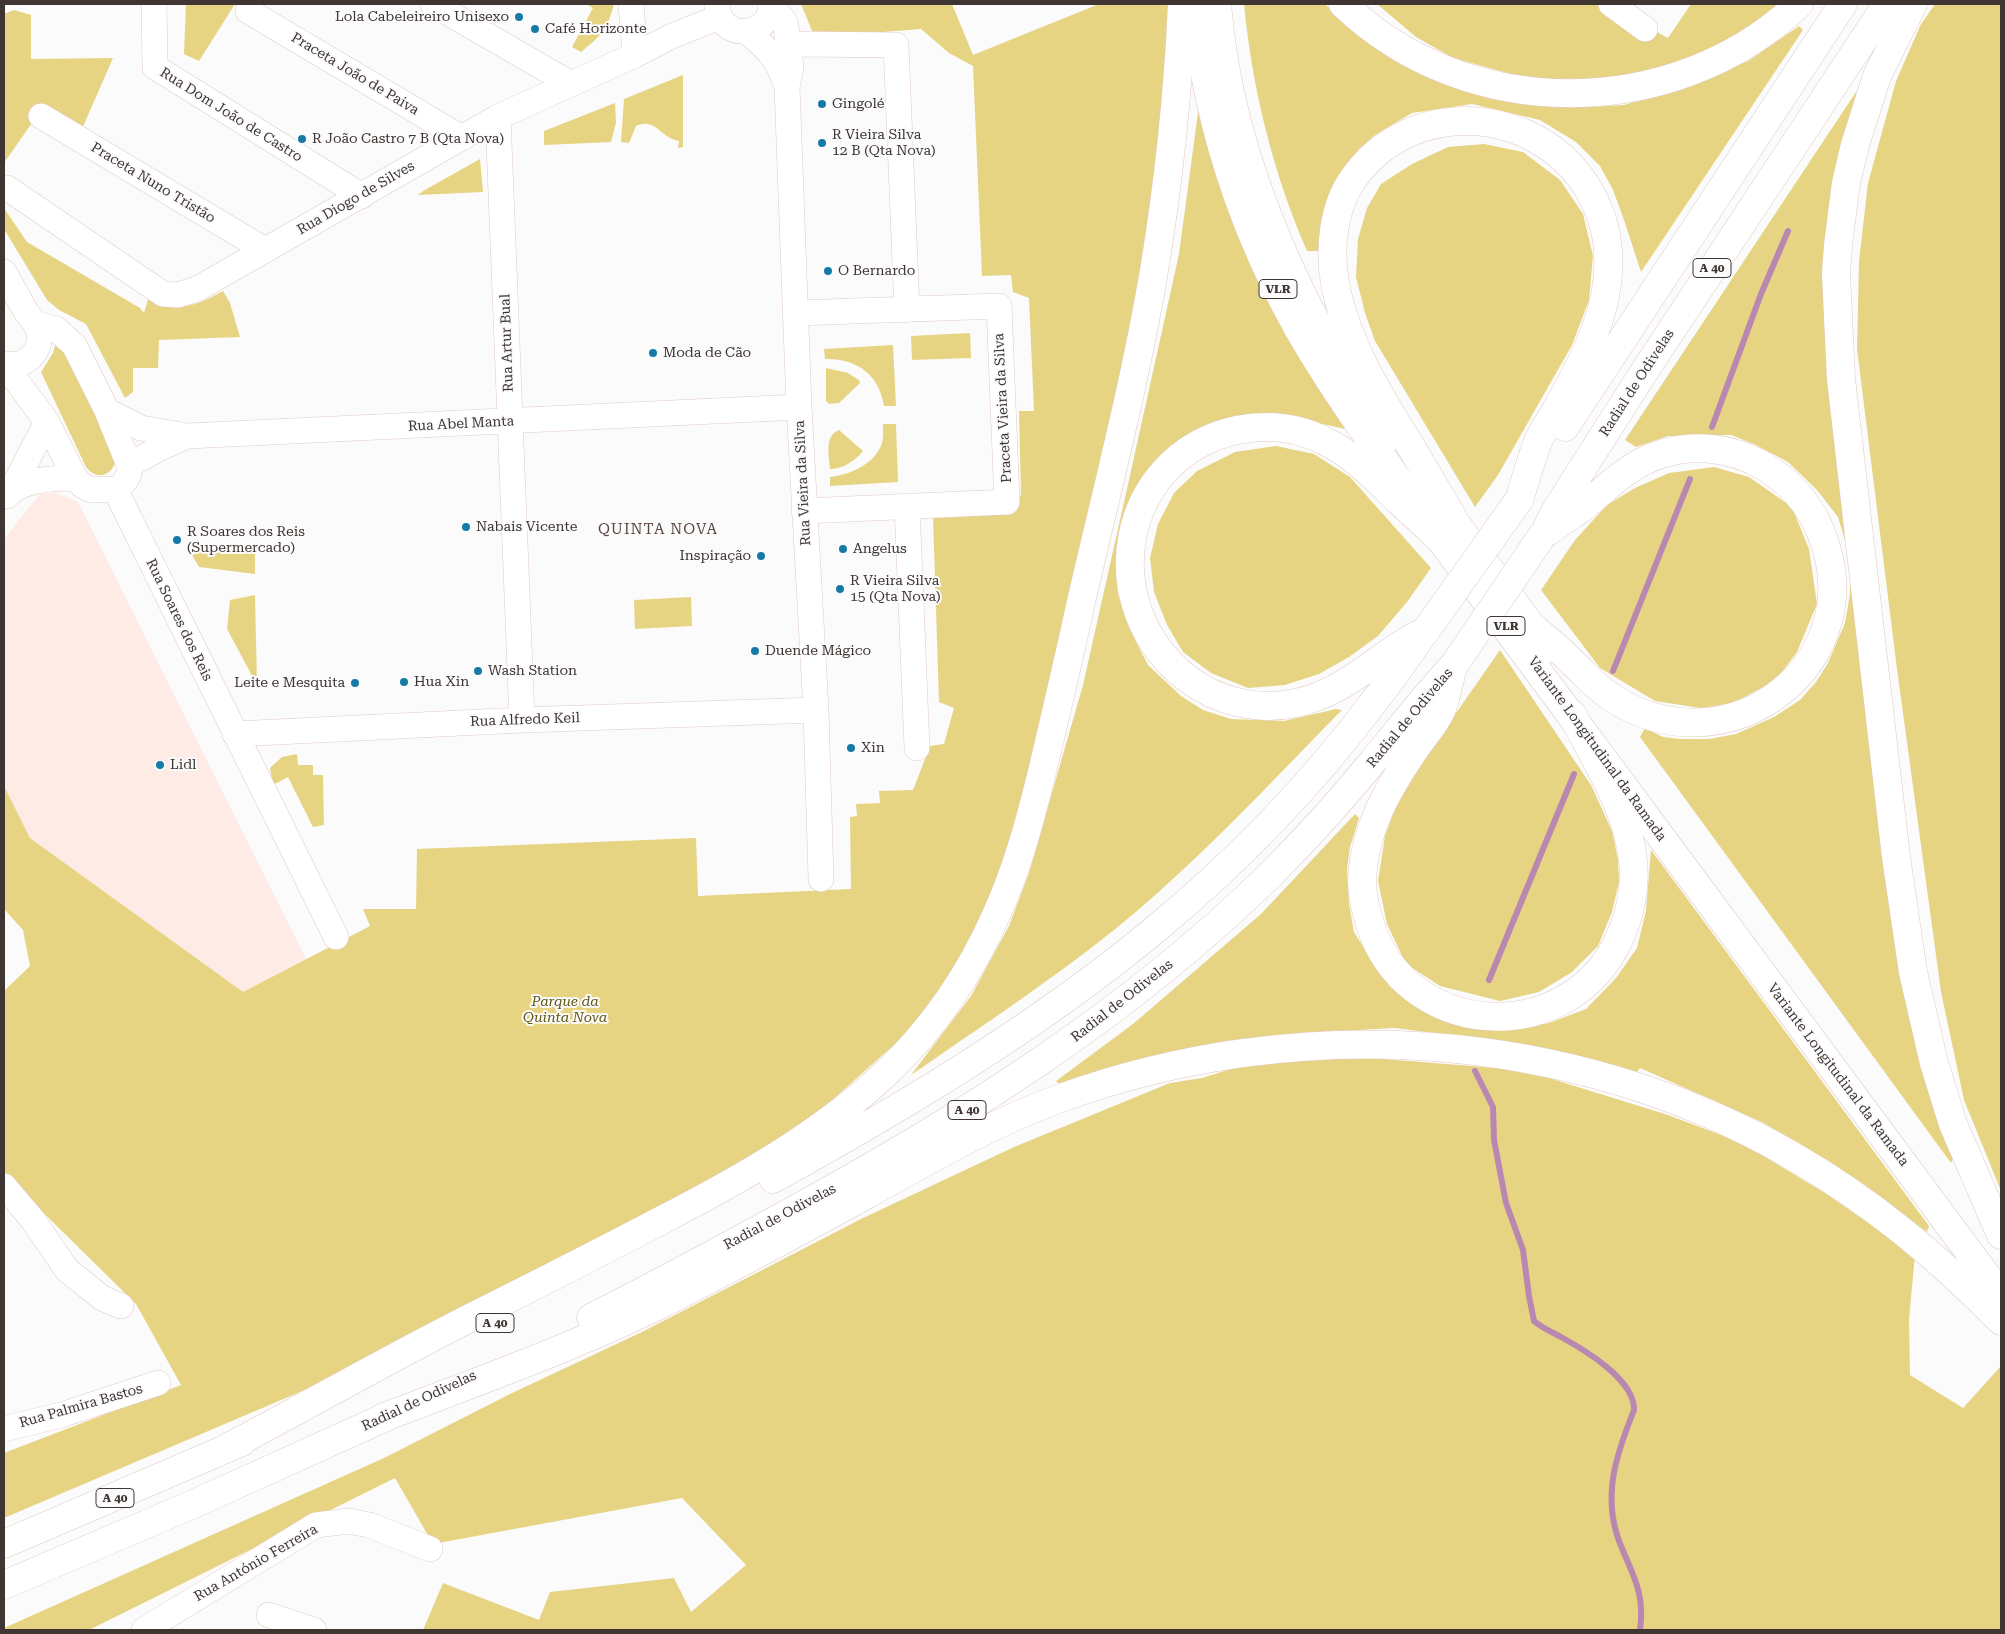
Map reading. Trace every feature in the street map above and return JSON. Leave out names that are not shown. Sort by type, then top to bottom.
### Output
[{"type":"main road","points":[[225,1450],[446,1330],[630,1237],[771,1161],[832,1120],[887,1072],[919,1038],[951,995],[977,954],[998,912],[1015,870],[1057,711],[1132,379],[1152,280],[1176,103],[1182,4]]},
{"type":"main road","name":"Variante Longitudinal da Ramada","points":[[1196,4],[1201,51],[1231,174],[1258,249],[1321,367],[1363,431],[1536,630],[1563,672],[2001,1265]]},
{"type":"main road","name":"Variante Longitudinal da Ramada","points":[[1217,4],[1225,69],[1240,138],[1254,182],[1294,278],[1343,365],[1402,454],[1446,527],[1572,714],[2001,1295]]},
{"type":"main road","points":[[1344,4],[1385,37],[1438,66],[1464,77],[1525,91],[1586,94],[1638,87],[1671,79],[1700,68],[1736,50],[1764,32],[1799,4]]},
{"type":"main road","name":"A 40","points":[[4,1544],[225,1450],[344,1396],[474,1334],[670,1236],[898,1109],[959,1071],[1040,1017],[1159,927],[1262,831],[1292,799],[1371,706],[1519,500],[1843,4]]},
{"type":"main road","name":"Radial de Odivelas","points":[[4,1585],[180,1510],[448,1388],[602,1312],[830,1191],[982,1101],[1074,1039],[1192,946],[1268,876],[1341,800],[1425,696],[1454,665],[1542,536],[1556,510],[1644,372],[1887,4]]},
{"type":"main road","points":[[1913,4],[1877,76],[1858,136],[1846,183],[1836,274],[1841,379],[1896,857],[1913,972],[1934,1063],[1953,1124],[2001,1235]]},
{"type":"main road","points":[[1446,527],[1351,336],[1341,305],[1333,262],[1334,234],[1341,202],[1352,180],[1371,158],[1394,141],[1421,128],[1445,122],[1472,121],[1498,124],[1523,131],[1544,142],[1566,160],[1581,178],[1596,201],[1604,227],[1608,252],[1608,277],[1604,304],[1595,333],[1579,368],[1540,438],[1519,500]]},
{"type":"main road","points":[[1427,629],[1396,647],[1365,672],[1344,685],[1318,697],[1274,706],[1235,702],[1216,696],[1180,673],[1162,656],[1149,638],[1139,619],[1132,598],[1129,571],[1131,543],[1139,512],[1151,488],[1167,467],[1186,451],[1205,440],[1224,433],[1249,428],[1274,427],[1298,430],[1325,441],[1348,455],[1446,527]]},
{"type":"main road","points":[[1536,630],[1591,681],[1611,697],[1627,705],[1651,715],[1675,721],[1699,723],[1723,720],[1763,705],[1781,692],[1802,670],[1812,657],[1823,636],[1830,612],[1833,586],[1826,544],[1816,521],[1804,501],[1771,470],[1749,458],[1711,448],[1686,449],[1663,453],[1642,461],[1620,475],[1581,508],[1542,536]]},
{"type":"main road","points":[[1454,665],[1441,711],[1400,771],[1376,815],[1368,836],[1362,882],[1364,903],[1370,924],[1378,946],[1390,966],[1418,992],[1441,1005],[1461,1012],[1492,1017],[1524,1014],[1547,1008],[1567,999],[1584,988],[1613,954],[1624,930],[1633,886],[1634,863],[1630,841],[1624,817],[1572,714]]},
{"type":"main road","points":[[380,1419],[543,1355],[658,1306],[867,1194],[932,1156],[991,1127],[1036,1108],[1102,1084],[1161,1067],[1248,1051],[1298,1046],[1340,1044],[1424,1045],[1500,1054],[1551,1063],[1599,1075],[1672,1099],[1748,1132],[1790,1154],[1836,1183],[1868,1205],[1935,1257],[2001,1321]]},
{"type":"street","name":"Rua Dom João de Castro","points":[[154,4],[155,67],[362,196]]},
{"type":"street","points":[[434,4],[571,84]]},
{"type":"street","points":[[631,4],[635,55]]},
{"type":"street","points":[[1611,4],[1645,30]]},
{"type":"street","points":[[747,32],[764,24],[769,16],[771,5]]},
{"type":"street","name":"Rua Vieira da Silva","points":[[771,5],[785,22],[791,67],[787,87],[799,407],[816,710],[821,879]]},
{"type":"street","name":"Rua Diogo de Silves","points":[[7,188],[163,294],[178,296],[197,289],[498,117],[635,55],[718,10],[731,29],[747,32]]},
{"type":"street","name":"Praceta João de Paiva","points":[[248,11],[462,138]]},
{"type":"street","name":"Rua Vieira da Silva","points":[[747,32],[765,46],[780,65],[787,87]]},
{"type":"street","points":[[789,47],[800,44],[896,45],[907,310]]},
{"type":"street","name":"Praceta Nuno Tristão","points":[[41,116],[265,250]]},
{"type":"street","name":"Rua Artur Bual","points":[[498,117],[522,720]]},
{"type":"street","points":[[4,272],[39,334],[38,345],[34,355],[25,362],[15,365],[4,364]]},
{"type":"street","name":"Praceta Vieira da Silva","points":[[796,313],[999,306],[1007,502],[804,511]]},
{"type":"street","points":[[4,311],[19,310],[32,319],[56,329],[74,345],[107,411],[129,465],[129,474],[124,482],[115,489],[92,490],[83,486],[75,478],[48,422],[4,364]]},
{"type":"street","name":"Rua Abel Manta","points":[[129,465],[187,436],[799,407]]},
{"type":"street","points":[[107,411],[141,428],[187,436]]},
{"type":"street","points":[[7,496],[48,422]]},
{"type":"street","points":[[7,496],[32,482],[53,478],[75,478]]},
{"type":"street","name":"Rua Soares dos Reis","points":[[115,489],[336,937]]},
{"type":"street","points":[[907,506],[917,748]]},
{"type":"street","name":"Rua Alfredo Keil","points":[[235,734],[522,720],[816,710]]},
{"type":"street","points":[[4,1186],[33,1220],[67,1270],[102,1298],[121,1306]]},
{"type":"street","name":"Rua Palmira Bastos","points":[[4,1427],[62,1415],[158,1384]]},
{"type":"street","name":"Rua António Ferreira","points":[[159,1628],[316,1525],[349,1520],[369,1525],[430,1549]]},
{"type":"street","points":[[269,1615],[314,1630]]},
{"type":"shaded area","points":[[55,493],[78,502],[306,959],[243,993],[30,838],[4,786],[4,539],[40,494]]},
{"type":"green space","points":[[186,4],[235,4],[199,61],[184,54]]},
{"type":"green space","points":[[586,4],[614,4],[603,31],[581,52],[572,47],[593,8]]},
{"type":"green space","name":"Parque da Quinta Nova","points":[[801,4],[952,4],[973,55],[1099,4],[1168,4],[1161,153],[1127,343],[1026,794],[999,874],[975,929],[939,994],[896,1043],[811,1119],[744,1162],[504,1289],[314,1386],[4,1518],[4,1453],[181,1385],[136,1304],[4,1174],[4,991],[30,966],[23,930],[4,909],[4,786],[30,838],[243,992],[370,926],[363,909],[416,909],[417,849],[696,838],[698,896],[851,889],[850,817],[857,816],[856,804],[880,803],[879,791],[913,790],[930,746],[944,744],[954,708],[939,702],[933,517],[954,512],[998,514],[1008,511],[1016,504],[1021,494],[1019,411],[1034,411],[1029,298],[1013,292],[1011,275],[982,276],[973,66],[949,53],[921,29],[883,32],[883,37],[815,38]]},
{"type":"green space","points":[[1244,4],[1325,4],[1361,37],[1429,76],[1470,92],[1509,100],[1586,107],[1624,105],[1683,88],[1748,61],[1799,26],[1803,30],[1641,272],[1613,190],[1600,166],[1576,142],[1540,120],[1472,104],[1412,113],[1375,135],[1358,150],[1341,179],[1325,251],[1307,251],[1284,191],[1266,130],[1252,67]]},
{"type":"green space","points":[[1377,4],[1604,4],[1668,38],[1691,4],[1778,4],[1734,38],[1695,58],[1632,78],[1533,80],[1453,58],[1416,37]]},
{"type":"green space","points":[[1935,4],[2001,4],[2001,1191],[1964,1100],[1941,992],[1897,669],[1857,349],[1859,261],[1868,183],[1896,81],[1921,24]]},
{"type":"green space","points":[[14,10],[31,15],[31,59],[113,58],[82,129],[41,110],[4,163],[4,14]]},
{"type":"green space","points":[[683,75],[683,147],[678,148],[679,141],[648,124],[636,126],[629,143],[621,142],[624,99]]},
{"type":"green space","points":[[1856,92],[1860,98],[1833,207],[1926,1074],[1953,1159],[1951,1163],[1640,737],[1645,728],[1663,737],[1709,739],[1736,734],[1774,717],[1800,700],[1816,682],[1828,663],[1845,623],[1850,594],[1850,557],[1838,517],[1817,490],[1788,462],[1754,444],[1731,435],[1668,436],[1636,447],[1625,440]]},
{"type":"green space","points":[[615,103],[616,123],[611,142],[544,145],[544,131]]},
{"type":"green space","points":[[1199,105],[1259,277],[1345,429],[1287,416],[1233,419],[1122,529],[1116,565],[1118,595],[1135,640],[1148,665],[1181,696],[1203,710],[1231,719],[1284,721],[1336,709],[1342,710],[1203,851],[1144,905],[1064,968],[911,1075],[971,996],[1009,926],[1029,873],[1083,685],[1129,480],[1179,254]]},
{"type":"green space","points":[[1484,144],[1523,152],[1560,180],[1583,214],[1593,256],[1589,300],[1572,345],[1498,475],[1475,507],[1375,341],[1365,313],[1356,277],[1358,239],[1367,208],[1381,184],[1412,164],[1448,147]]},
{"type":"green space","points":[[480,159],[483,192],[418,195],[423,191]]},
{"type":"green space","points":[[4,208],[27,242],[140,308],[144,313],[149,296],[170,304],[186,306],[203,301],[223,291],[230,303],[240,337],[159,340],[158,368],[133,368],[133,392],[125,398],[86,324],[59,310],[47,300],[4,229]]},
{"type":"green space","points":[[970,333],[971,358],[912,360],[911,336]]},
{"type":"green space","points":[[56,342],[69,358],[116,460],[111,470],[104,475],[95,474],[86,467],[41,372],[53,353]]},
{"type":"green space","points":[[893,345],[896,406],[884,406],[877,385],[864,370],[847,361],[825,359],[824,349]]},
{"type":"green space","points":[[826,368],[848,373],[859,380],[860,383],[839,403],[829,404],[826,401]]},
{"type":"green space","points":[[883,424],[896,424],[898,482],[830,486],[830,477],[844,474],[865,465],[871,460],[882,442]]},
{"type":"green space","points":[[839,430],[863,451],[848,464],[840,468],[830,469],[829,441],[834,433]]},
{"type":"green space","points":[[1276,446],[1314,454],[1350,477],[1431,568],[1407,602],[1378,636],[1349,657],[1319,674],[1285,685],[1248,688],[1211,673],[1183,652],[1167,625],[1154,592],[1150,558],[1158,524],[1174,493],[1197,471],[1235,452]]},
{"type":"green space","points":[[1714,467],[1749,477],[1792,507],[1809,549],[1817,604],[1797,652],[1776,680],[1733,703],[1700,708],[1655,701],[1600,668],[1541,590],[1575,540],[1607,505],[1635,488],[1669,473]]},
{"type":"green space","points":[[255,550],[255,574],[199,567],[190,552]]},
{"type":"green space","points":[[255,595],[257,685],[227,629],[230,600]]},
{"type":"green space","points":[[691,597],[692,626],[635,629],[634,600]]},
{"type":"green space","points":[[1500,650],[1591,785],[1612,831],[1618,860],[1619,882],[1612,912],[1598,946],[1572,972],[1539,992],[1500,1001],[1440,986],[1406,964],[1387,924],[1378,881],[1385,836],[1401,792]]},
{"type":"green space","points":[[297,754],[298,765],[313,765],[313,775],[323,775],[324,825],[313,827],[288,777],[273,785],[270,768],[282,757]]},
{"type":"green space","points":[[1355,814],[1359,818],[1350,847],[1347,869],[1349,904],[1354,932],[1374,964],[1391,988],[1425,1011],[1459,1024],[1499,1030],[1549,1023],[1586,1009],[1616,978],[1637,948],[1646,911],[1651,850],[1929,1226],[1927,1232],[1832,1163],[1762,1122],[1640,1068],[1637,1072],[1534,1046],[1395,1028],[1301,1033],[1225,1041],[1106,1068],[1060,1085],[1056,1081],[1133,1024],[1261,914]]},
{"type":"green space","points":[[1301,1059],[1383,1059],[1497,1068],[1549,1078],[1668,1115],[1742,1143],[1825,1193],[1915,1255],[1909,1319],[1910,1375],[1963,1408],[2001,1366],[2001,1630],[423,1630],[443,1583],[539,1620],[550,1592],[674,1578],[691,1612],[746,1565],[682,1498],[433,1544],[395,1478],[89,1630],[4,1630],[4,1628],[384,1458],[512,1393],[642,1332],[861,1219],[1014,1147],[1170,1083],[1202,1078],[1237,1067]]},
{"type":"waterway","points":[[1712,427],[1761,294],[1788,231]]},
{"type":"waterway","points":[[1613,671],[1690,479]]},
{"type":"waterway","points":[[1489,980],[1574,774]]},
{"type":"waterway","points":[[1475,1071],[1493,1107],[1494,1140],[1506,1203],[1523,1250],[1534,1321],[1583,1350],[1607,1367],[1618,1377],[1632,1399],[1634,1410],[1622,1443],[1613,1477],[1612,1511],[1615,1528],[1640,1596],[1640,1630]]},
{"type":"place","name":"Lola Cabeleireiro Unisexo","points":[[519,17]]},
{"type":"place","name":"Café Horizonte","points":[[535,29]]},
{"type":"place","name":"Gingolé","points":[[822,104]]},
{"type":"place","name":"R João Castro 7 B (Qta Nova)","points":[[302,139]]},
{"type":"place","name":"R Vieira Silva 12 B (Qta Nova)","points":[[822,143]]},
{"type":"place","name":"O Bernardo","points":[[828,271]]},
{"type":"place","name":"Moda de Cão","points":[[653,353]]},
{"type":"place","name":"Nabais Vicente","points":[[466,527]]},
{"type":"place","name":"R Soares dos Reis (Supermercado)","points":[[177,540]]},
{"type":"place","name":"Angelus","points":[[843,549]]},
{"type":"place","name":"Inspiração","points":[[761,556]]},
{"type":"place","name":"R Vieira Silva 15 (Qta Nova)","points":[[840,589]]},
{"type":"place","name":"Duende Mágico","points":[[755,651]]},
{"type":"place","name":"Wash Station","points":[[478,671]]},
{"type":"place","name":"Hua Xin","points":[[404,682]]},
{"type":"place","name":"Leite e Mesquita","points":[[355,683]]},
{"type":"place","name":"Xin","points":[[851,748]]},
{"type":"place","name":"Lidl","points":[[160,765]]},
{"type":"district","name":"QUINTA NOVA","points":[[658,530]]}]
